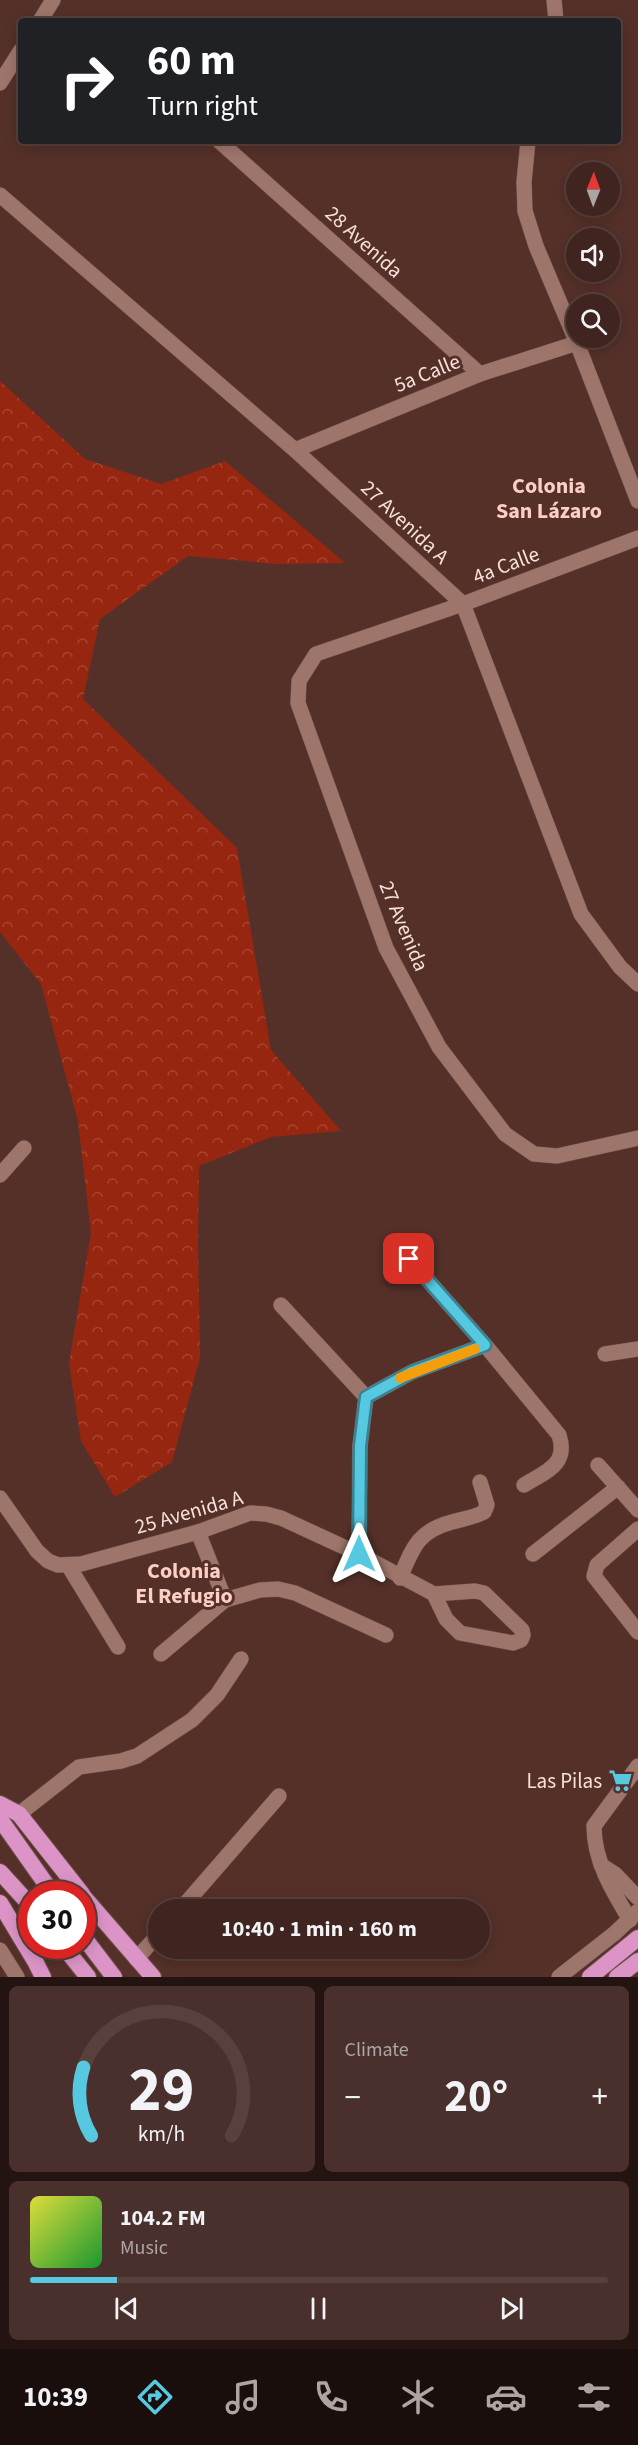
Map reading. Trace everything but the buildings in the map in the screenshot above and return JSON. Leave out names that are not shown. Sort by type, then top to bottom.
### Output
[{"type":"highway","points":[[0,1804],[19,1814],[71,1881]]},
{"type":"highway","points":[[0,1820],[44,1881]]},
{"type":"highway","points":[[0,1872],[18,1892]]},
{"type":"highway","points":[[0,1903],[43,1977]]},
{"type":"highway","points":[[96,1912],[153,1977]]},
{"type":"highway","points":[[590,1977],[638,1938]]},
{"type":"highway","points":[[96,1953],[114,1977]]},
{"type":"highway","points":[[73,1959],[88,1977]]},
{"type":"highway","points":[[617,1977],[638,1961]]},
{"type":"street","points":[[42,18],[53,0]]},
{"type":"street","points":[[554,0],[556,18]]},
{"type":"street","points":[[0,82],[18,55]]},
{"type":"street","name":"28 Avenida","points":[[222,144],[480,374]]},
{"type":"street","points":[[526,144],[525,211],[536,246],[566,317]]},
{"type":"street","name":"27 Avenida A","points":[[0,195],[295,450],[462,604],[581,914],[620,967],[638,984]]},
{"type":"street","name":"5a Calle","points":[[295,450],[480,374],[566,347]]},
{"type":"street","points":[[579,348],[638,501]]},
{"type":"street","name":"4a Calle","points":[[299,681],[316,654],[462,604],[638,538]]},
{"type":"street","name":"27 Avenida","points":[[299,681],[298,702],[386,948],[439,1047],[506,1134],[534,1154],[557,1156],[638,1138]]},
{"type":"street","points":[[0,1175],[24,1148]]},
{"type":"street","points":[[394,1242],[485,1345],[559,1435],[562,1449],[557,1464],[525,1485]]},
{"type":"street","points":[[280,1305],[366,1397]]},
{"type":"street","points":[[366,1397],[412,1372],[485,1345]]},
{"type":"street","points":[[605,1354],[638,1349]]},
{"type":"street","points":[[359,1554],[360,1446],[366,1397]]},
{"type":"street","points":[[598,1465],[638,1510]]},
{"type":"street","points":[[400,1578],[409,1557],[424,1534],[437,1526],[484,1512],[487,1504],[480,1482]]},
{"type":"street","points":[[533,1554],[618,1487]]},
{"type":"street","name":"25 Avenida A","points":[[0,1498],[37,1551],[48,1561],[68,1565],[81,1564],[198,1532],[250,1513],[266,1514],[281,1518],[359,1554],[400,1578],[434,1594]]},
{"type":"street","points":[[638,1529],[597,1565],[594,1576],[638,1632]]},
{"type":"street","points":[[198,1532],[225,1600]]},
{"type":"street","points":[[68,1565],[118,1647]]},
{"type":"street","points":[[161,1654],[225,1600],[260,1590],[278,1588],[295,1593],[386,1635]]},
{"type":"street","points":[[475,1591],[484,1593],[522,1630],[524,1635],[521,1640],[513,1644],[460,1633],[446,1619],[434,1594],[475,1591]]},
{"type":"street","points":[[19,1814],[79,1767],[121,1761],[137,1756],[192,1720],[217,1695],[241,1659]]},
{"type":"street","points":[[559,1977],[634,1916],[614,1893],[601,1865],[596,1850],[594,1826],[637,1769]]},
{"type":"street","points":[[190,1899],[279,1796]]},
{"type":"street","points":[[601,1865],[615,1874],[638,1898]]},
{"type":"street","points":[[136,1959],[148,1946]]},
{"type":"street","points":[[0,1950],[17,1977]]},
{"type":"green space","points":[[0,381],[85,459],[161,484],[225,461],[345,563],[277,564],[188,556],[100,619],[83,699],[237,848],[271,1050],[341,1131],[271,1137],[199,1166],[200,1358],[172,1462],[115,1497],[81,1441],[69,1363],[91,1233],[78,1121],[41,984],[0,932]]},
{"type":"slow traffic","points":[[400,1378],[475,1349]]},
{"type":"place","name":"Las Pilas","points":[[620,1781]]},
{"type":"district","name":"Colonia San Lázaro","points":[[549,498]]},
{"type":"district","name":"Colonia El Refugio","points":[[184,1583]]},
{"type":"route","points":[[359,1554],[360,1446],[366,1397],[412,1372],[485,1345],[409,1259]]}]
